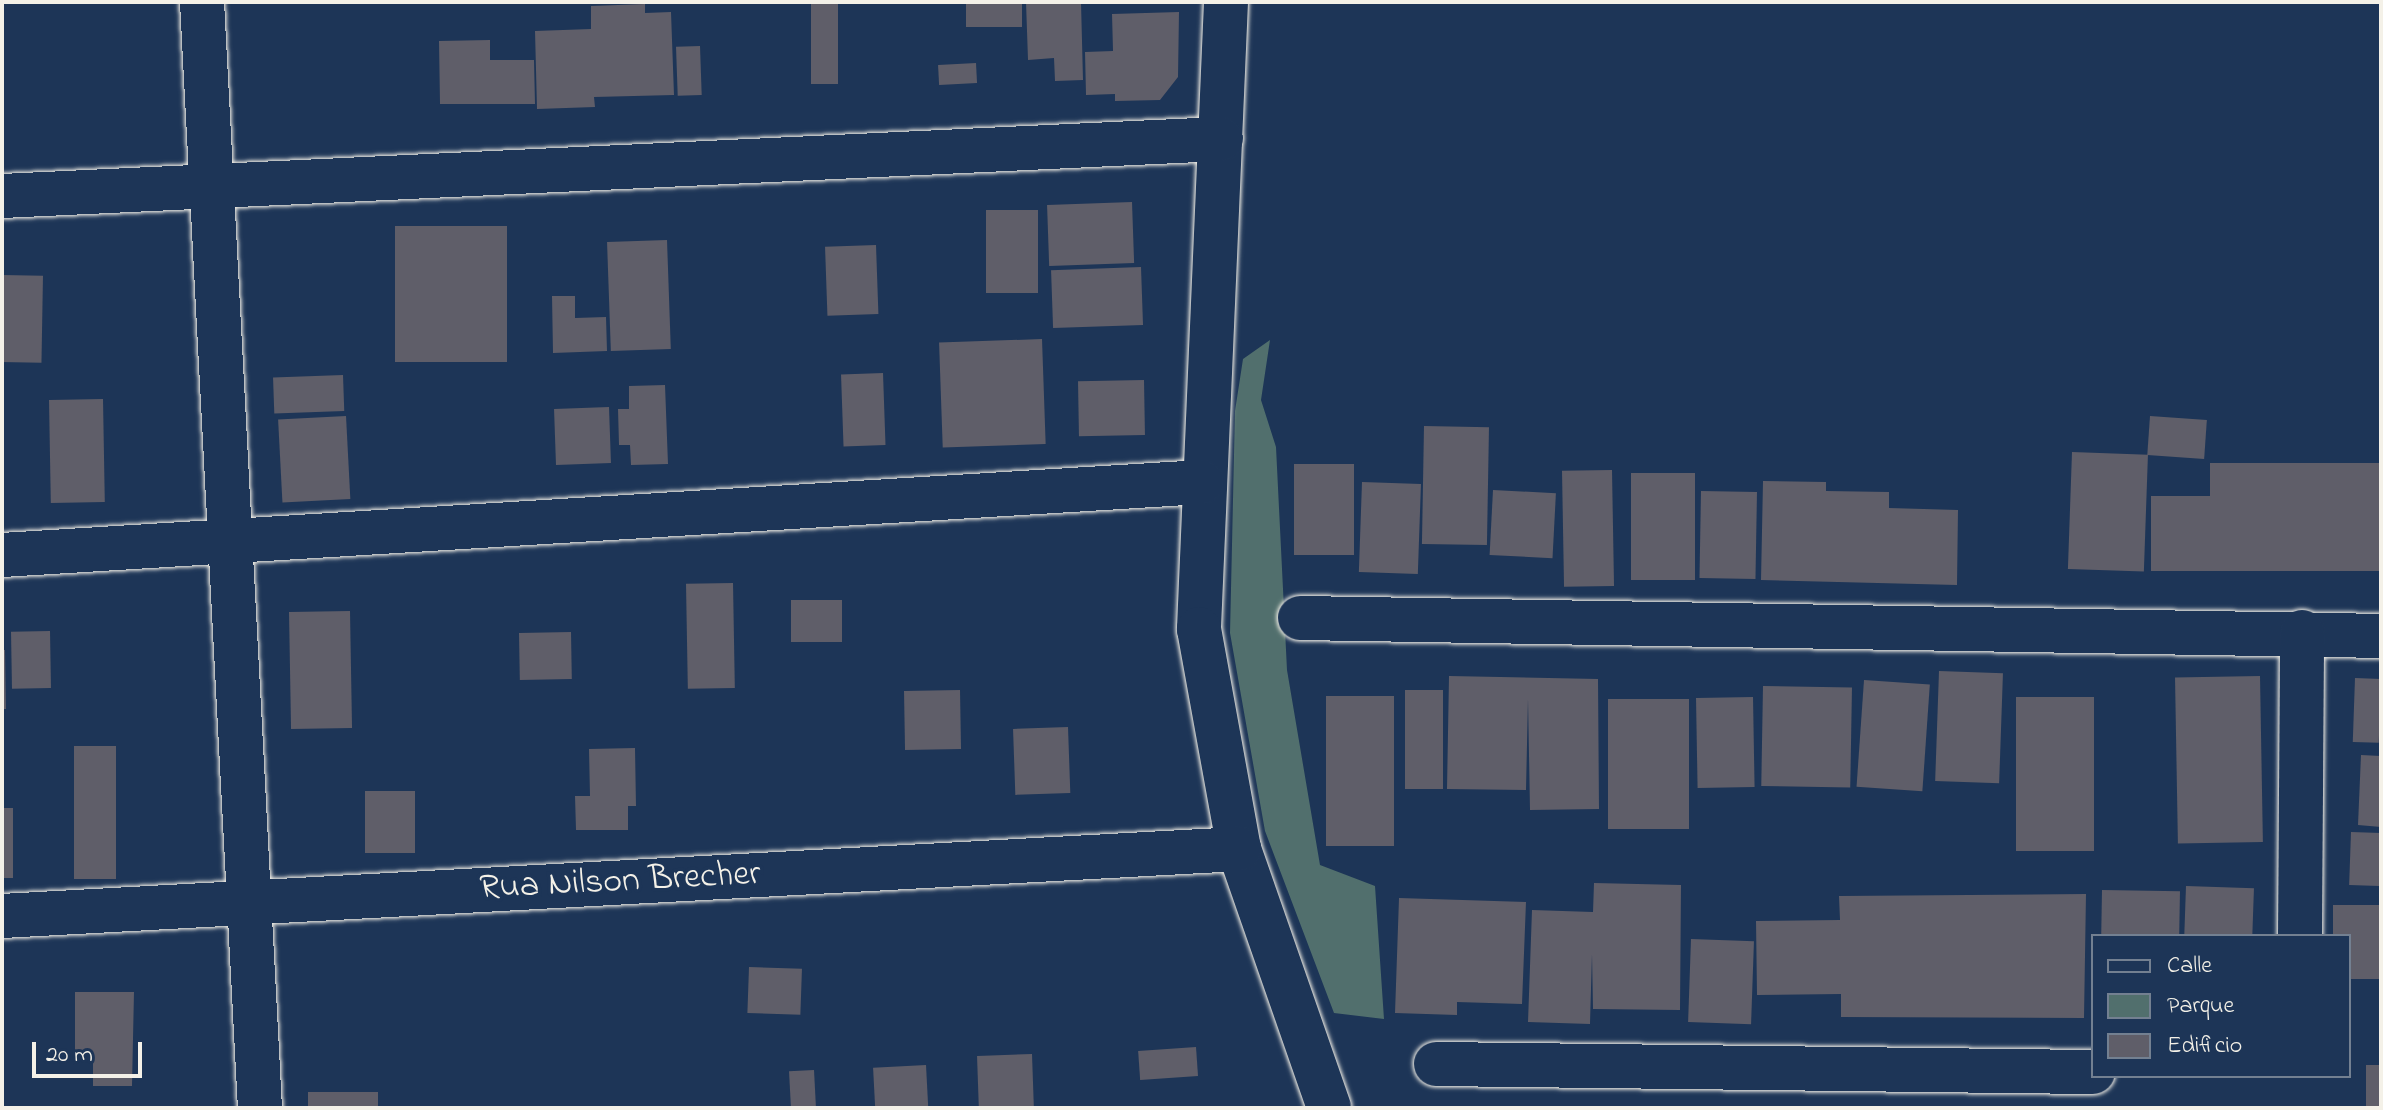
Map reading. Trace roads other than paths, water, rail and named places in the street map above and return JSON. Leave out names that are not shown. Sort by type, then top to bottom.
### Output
[{"type":"street","points":[[202,2],[216,186],[260,1108]]},
{"type":"street","points":[[1226,2],[1202,482],[1199,629],[1239,849],[1329,1108]]},
{"type":"street","points":[[2,196],[1221,139]]},
{"type":"street","points":[[2,555],[1202,482]]},
{"type":"street","points":[[1300,618],[2302,632],[2381,636]]},
{"type":"street","points":[[2300,934],[2302,632]]},
{"type":"street","name":"Rua Nilson Brecher","points":[[2,916],[1239,849]]},
{"type":"street","points":[[1436,1064],[2091,1072]]}]
